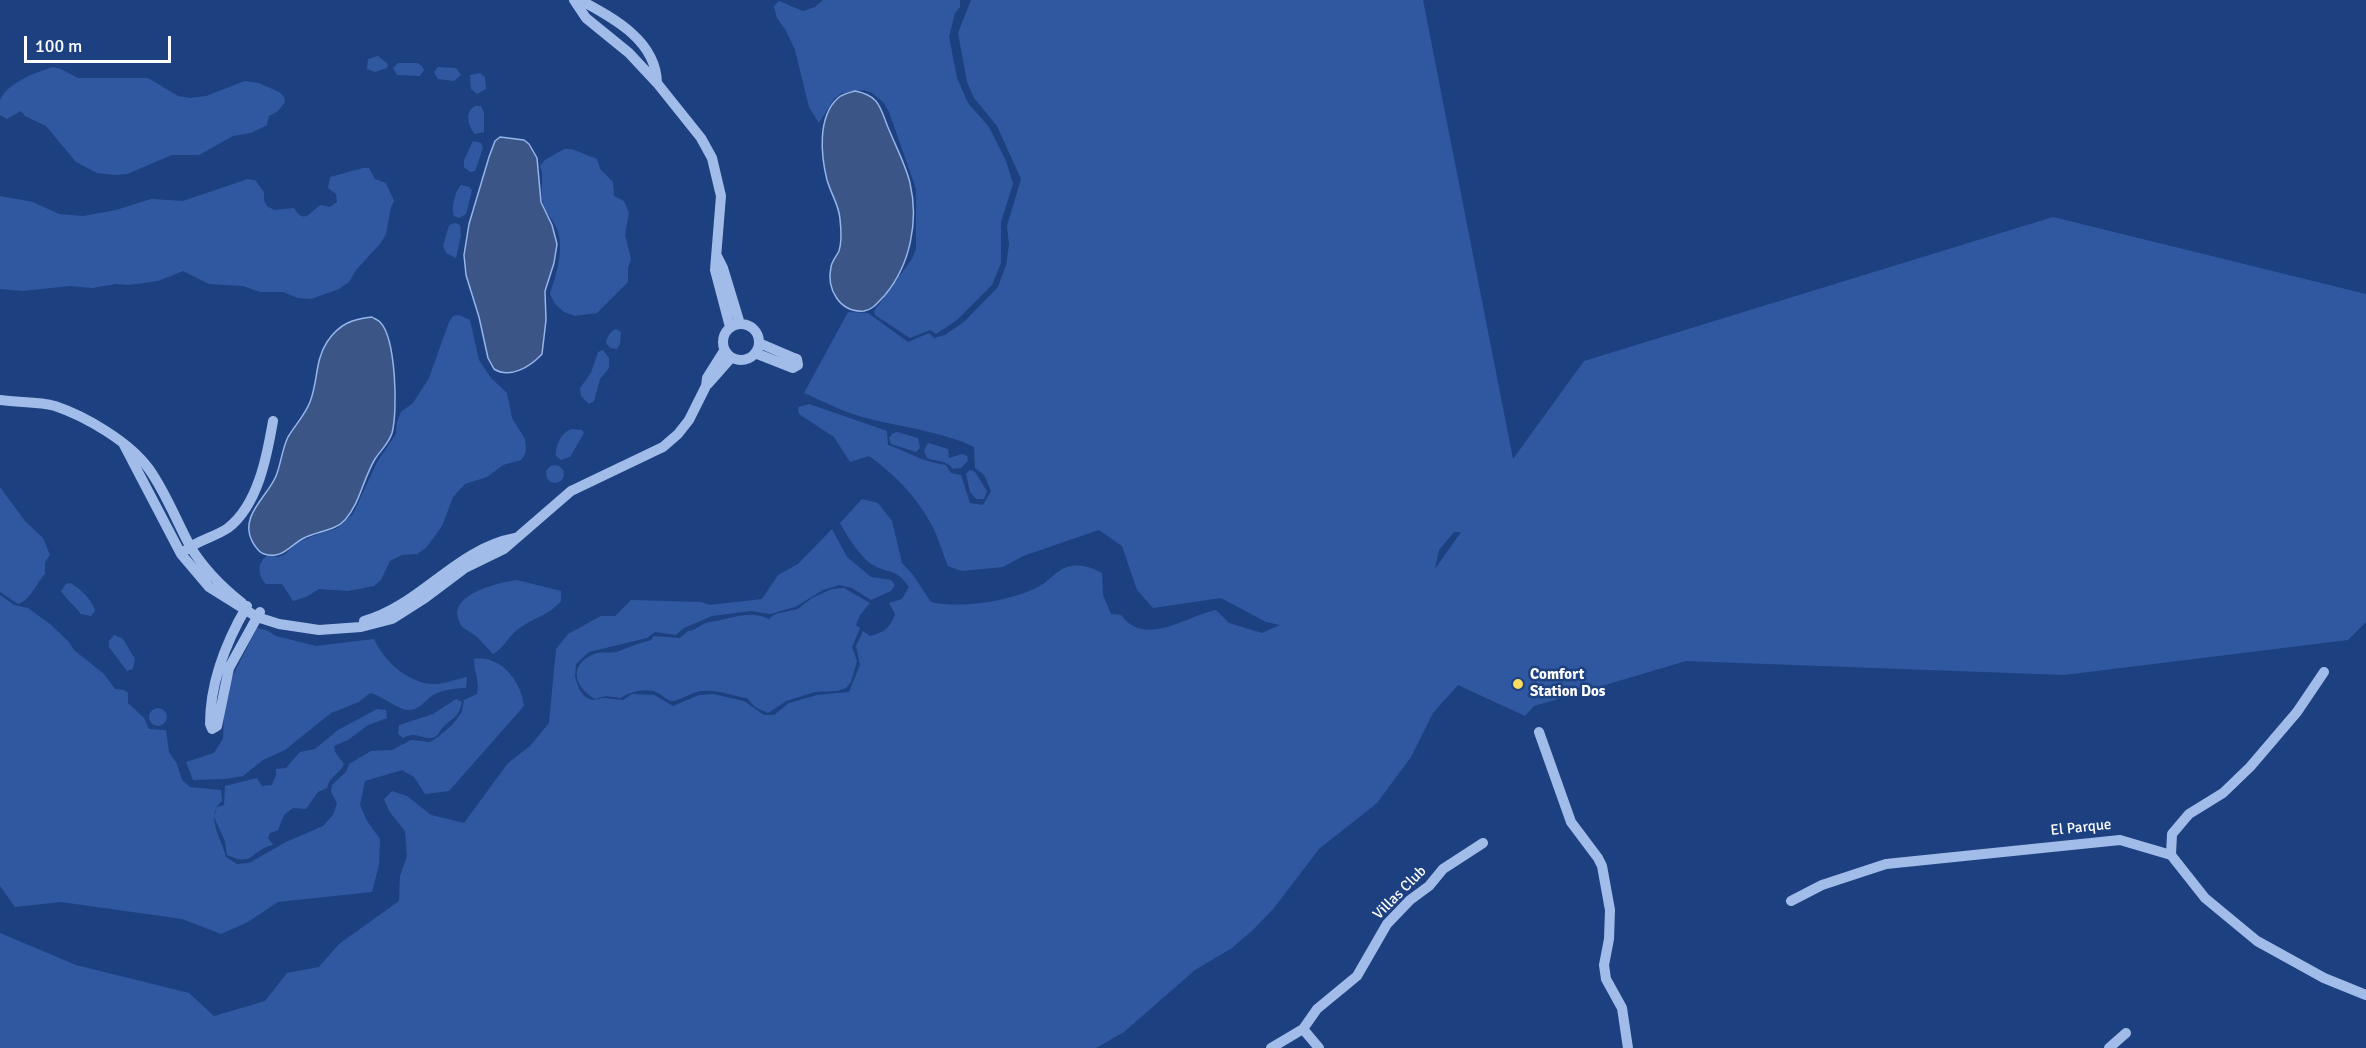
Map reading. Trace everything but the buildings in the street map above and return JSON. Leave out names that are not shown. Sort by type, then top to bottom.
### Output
[{"type":"street","points":[[574,0],[586,18],[629,53],[657,84],[700,138],[716,167],[721,205],[717,256],[723,268],[735,325]]},
{"type":"street","points":[[580,0],[616,20],[637,38],[655,71],[657,84]]},
{"type":"street","points":[[614,42],[625,27]]},
{"type":"street","points":[[728,355],[744,360],[757,348],[753,329],[735,325]]},
{"type":"street","points":[[124,445],[181,554],[209,587],[259,615],[305,626],[332,626],[366,620],[399,604],[460,561],[504,540],[515,538],[572,491],[603,474],[654,453],[672,440],[689,420],[706,386],[728,355],[724,336],[735,325]]},
{"type":"street","points":[[1,400],[36,402],[70,412],[103,429],[134,451],[148,467],[165,494],[191,546],[217,580],[246,608]]},
{"type":"street","points":[[181,554],[191,546],[226,529],[246,508],[266,458],[273,421]]},
{"type":"street","points":[[246,608],[230,639],[225,666],[217,726],[212,729],[210,715],[212,690],[225,666],[259,615]]},
{"type":"street","points":[[2324,672],[2297,712],[2250,767],[2223,792],[2189,814],[2172,834],[2171,855],[2205,898],[2257,941],[2324,978],[2366,995]]},
{"type":"street","points":[[1539,732],[1571,822],[1602,866],[1610,910],[1605,965],[1606,979],[1622,1008],[1628,1048]]},
{"type":"street","name":"El Parque","points":[[1791,901],[1822,885],[1861,871],[1898,863],[2120,840],[2171,855]]},
{"type":"street","name":"Villas Club","points":[[1271,1048],[1303,1029],[1317,1009],[1357,975],[1387,924],[1443,869],[1483,843]]},
{"type":"street","points":[[1303,1029],[1319,1048]]},
{"type":"street","points":[[2109,1048],[2126,1033]]},
{"type":"shaded area","points":[[823,0],[960,0],[960,7],[955,13],[949,37],[957,78],[968,103],[989,127],[1006,161],[1013,184],[1001,222],[1001,263],[992,285],[957,320],[936,334],[930,330],[910,338],[875,315],[874,311],[912,259],[916,249],[916,189],[889,112],[884,103],[872,93],[864,90],[842,93],[834,99],[819,123],[809,107],[795,50],[777,18],[774,6],[779,1],[803,11],[815,7]]},
{"type":"shaded area","points":[[971,0],[1423,0],[1513,459],[1584,361],[2053,217],[2366,294],[2366,622],[2348,640],[2064,675],[1686,661],[1534,706],[1525,716],[1458,685],[1433,713],[1411,757],[1377,803],[1319,849],[1274,908],[1253,930],[1232,948],[1195,970],[1124,1032],[1096,1048],[0,1048],[0,933],[76,965],[189,993],[214,1016],[265,1001],[287,973],[319,967],[339,944],[399,901],[400,876],[407,856],[405,831],[389,811],[384,799],[392,791],[407,796],[431,815],[464,823],[508,763],[530,746],[549,723],[556,649],[568,634],[601,616],[615,616],[631,600],[701,602],[710,605],[762,599],[778,575],[798,564],[832,529],[847,557],[871,577],[891,580],[895,585],[891,591],[871,600],[852,588],[839,585],[823,590],[795,607],[770,614],[751,611],[712,616],[684,628],[676,635],[655,632],[647,638],[589,652],[576,664],[575,677],[579,689],[585,697],[592,700],[604,698],[623,700],[632,694],[654,695],[673,706],[699,695],[713,694],[744,701],[764,715],[774,715],[789,703],[817,695],[849,692],[860,665],[856,646],[863,631],[870,636],[886,629],[895,614],[889,603],[902,599],[909,587],[896,574],[868,562],[840,523],[862,499],[878,503],[892,521],[902,563],[931,602],[957,605],[1001,600],[1040,586],[1063,568],[1081,566],[1090,567],[1102,573],[1103,595],[1111,614],[1121,615],[1131,625],[1142,629],[1154,630],[1166,627],[1216,610],[1229,623],[1262,633],[1280,625],[1266,622],[1221,598],[1153,608],[1137,590],[1122,546],[1099,530],[1023,556],[1003,567],[962,571],[948,566],[933,527],[903,485],[869,456],[850,462],[834,437],[799,414],[798,407],[809,404],[887,431],[888,445],[924,460],[946,465],[951,473],[961,475],[970,503],[983,505],[991,491],[984,475],[975,468],[974,447],[936,434],[861,417],[804,393],[848,312],[868,313],[908,342],[929,333],[934,338],[945,335],[965,321],[998,287],[1006,265],[1009,245],[1007,226],[1021,179],[997,126],[974,98],[967,82],[958,33]],"holes":[[[1454,532],[1461,532],[1435,569],[1439,550]]]},
{"type":"shaded area","points":[[378,56],[388,64],[387,68],[375,72],[367,69],[368,59]]},
{"type":"shaded area","points":[[398,63],[417,63],[424,70],[420,76],[397,75],[393,68]]},
{"type":"shaded area","points":[[53,67],[78,78],[148,78],[178,96],[190,98],[206,96],[245,81],[259,83],[279,92],[285,102],[278,111],[269,116],[267,125],[251,133],[233,136],[199,155],[172,155],[127,174],[97,173],[76,162],[46,126],[25,116],[21,111],[7,119],[0,115],[0,100],[9,88],[31,75]]},
{"type":"shaded area","points":[[438,67],[456,68],[461,75],[454,81],[438,79],[434,72]]},
{"type":"shaded area","points":[[480,73],[485,77],[486,89],[477,94],[471,89],[470,75]]},
{"type":"shaded area","points":[[855,91],[870,96],[879,105],[904,164],[913,198],[913,228],[901,270],[885,295],[873,307],[864,311],[848,308],[842,304],[833,291],[830,275],[840,247],[841,227],[838,209],[827,180],[822,149],[824,126],[831,106],[840,97]]},
{"type":"shaded area","points":[[475,106],[481,106],[484,113],[484,132],[475,134],[470,127],[468,115]]},
{"type":"shaded area","points":[[500,137],[524,140],[537,158],[541,202],[552,225],[557,244],[545,291],[546,320],[542,354],[526,367],[507,373],[494,369],[488,358],[479,317],[466,275],[464,255],[469,224],[489,157],[495,141]]},
{"type":"shaded area","points":[[473,141],[481,143],[483,148],[475,171],[470,172],[464,167],[464,160]]},
{"type":"shaded area","points":[[564,149],[572,149],[597,159],[600,169],[613,182],[614,196],[624,201],[629,213],[625,235],[631,259],[628,268],[628,282],[597,313],[575,316],[564,312],[555,304],[550,294],[559,262],[560,245],[557,229],[542,199],[540,166],[545,160]]},
{"type":"shaded area","points":[[369,168],[375,179],[386,183],[394,201],[386,234],[349,282],[339,289],[311,299],[298,298],[283,292],[260,292],[243,286],[209,284],[183,271],[158,281],[129,285],[116,284],[92,288],[70,286],[22,291],[0,289],[0,196],[33,202],[59,214],[83,216],[116,210],[151,199],[183,201],[248,179],[255,180],[264,192],[267,206],[274,210],[294,208],[304,217],[321,205],[330,207],[337,202],[336,194],[328,188],[330,177]]},
{"type":"shaded area","points":[[461,185],[472,190],[466,214],[459,218],[454,216],[453,209],[455,195]]},
{"type":"shaded area","points":[[455,223],[460,225],[461,235],[456,258],[446,253],[443,246],[449,225]]},
{"type":"shaded area","points":[[459,315],[470,320],[479,360],[491,378],[507,393],[512,418],[525,439],[524,456],[521,460],[503,465],[487,477],[465,484],[453,497],[442,526],[426,548],[417,554],[402,555],[390,561],[381,580],[374,586],[348,591],[319,589],[306,597],[293,601],[282,584],[266,584],[260,573],[260,565],[264,558],[268,555],[277,557],[284,555],[297,543],[336,529],[353,514],[377,462],[396,434],[401,412],[413,403],[429,378],[449,322],[453,316]]},
{"type":"shaded area","points":[[372,317],[380,322],[385,330],[392,358],[395,409],[391,437],[375,459],[354,506],[341,524],[304,538],[276,555],[262,553],[252,541],[249,523],[256,507],[276,476],[288,437],[310,402],[323,349],[341,327],[358,319]]},
{"type":"shaded area","points":[[616,329],[621,332],[617,349],[610,348],[606,343],[609,334]]},
{"type":"shaded area","points":[[603,350],[609,358],[609,368],[600,379],[594,401],[589,404],[581,396],[580,388],[591,373],[598,352]]},
{"type":"shaded area","points":[[572,429],[582,430],[584,433],[570,457],[561,460],[556,456],[558,444],[562,436]]},
{"type":"shaded area","points":[[897,432],[918,438],[920,448],[916,452],[891,444],[889,438]]},
{"type":"shaded area","points":[[928,443],[948,449],[949,458],[962,454],[967,456],[968,461],[961,468],[953,469],[944,462],[927,458],[924,450]]},
{"type":"shaded area","points":[[555,465],[561,468],[564,474],[561,480],[555,483],[549,480],[546,474],[549,468]]},
{"type":"shaded area","points":[[970,470],[975,472],[987,491],[984,499],[976,499],[970,492],[966,474]]},
{"type":"shaded area","points":[[0,487],[25,521],[43,538],[50,555],[45,562],[45,574],[30,595],[18,604],[0,592]]},
{"type":"shaded area","points":[[517,580],[561,591],[561,601],[551,610],[517,630],[493,654],[477,637],[461,626],[457,612],[465,599],[482,589]]},
{"type":"shaded area","points":[[70,583],[92,603],[95,611],[91,616],[81,614],[61,591],[66,584]]},
{"type":"shaded area","points":[[844,588],[870,603],[860,615],[856,625],[860,628],[852,647],[857,661],[851,682],[846,688],[837,691],[815,692],[786,701],[768,713],[755,707],[747,698],[714,691],[698,692],[674,701],[656,692],[645,690],[630,693],[621,698],[606,696],[595,699],[582,688],[579,682],[577,670],[580,664],[594,654],[617,652],[652,640],[653,636],[680,638],[688,631],[707,623],[739,616],[754,615],[769,619],[775,614],[798,609],[812,598],[832,589]]},
{"type":"shaded area","points":[[0,595],[14,605],[28,608],[50,624],[74,650],[104,674],[115,689],[128,693],[128,703],[144,718],[149,729],[166,730],[169,752],[177,764],[182,780],[190,787],[221,790],[222,801],[214,814],[214,821],[226,857],[237,864],[249,863],[286,842],[323,826],[333,815],[337,803],[331,792],[332,785],[346,772],[349,764],[371,751],[392,750],[411,740],[430,742],[438,737],[453,724],[462,712],[464,700],[477,694],[474,659],[493,661],[508,672],[519,688],[524,706],[449,791],[425,794],[414,777],[402,770],[365,781],[360,805],[367,821],[380,839],[379,865],[372,892],[278,902],[248,922],[221,934],[182,919],[61,902],[15,907],[0,886]]},
{"type":"shaded area","points":[[257,628],[276,636],[316,646],[374,639],[384,655],[406,676],[435,684],[467,677],[466,688],[437,693],[413,710],[400,708],[370,693],[359,702],[331,713],[285,750],[263,760],[243,776],[193,780],[186,762],[214,753],[223,739],[224,708],[228,685]]},
{"type":"shaded area","points":[[114,635],[123,639],[135,659],[133,669],[127,671],[109,647],[109,641]]},
{"type":"shaded area","points":[[456,699],[462,702],[458,714],[435,737],[412,735],[403,738],[398,734],[399,725],[433,714]]},
{"type":"shaded area","points":[[154,708],[162,708],[167,713],[165,724],[154,726],[149,721],[149,713]]},
{"type":"shaded area","points":[[377,709],[386,710],[387,718],[368,725],[348,740],[334,746],[335,752],[344,764],[342,768],[330,780],[327,788],[318,792],[306,809],[293,808],[284,815],[278,830],[270,833],[268,838],[273,845],[248,859],[227,855],[225,841],[214,817],[217,807],[224,805],[225,786],[257,778],[262,786],[272,785],[276,769],[286,768],[300,752],[315,749],[338,730]]},
{"type":"place","name":"Comfort Station Dos","points":[[1518,684]]}]
